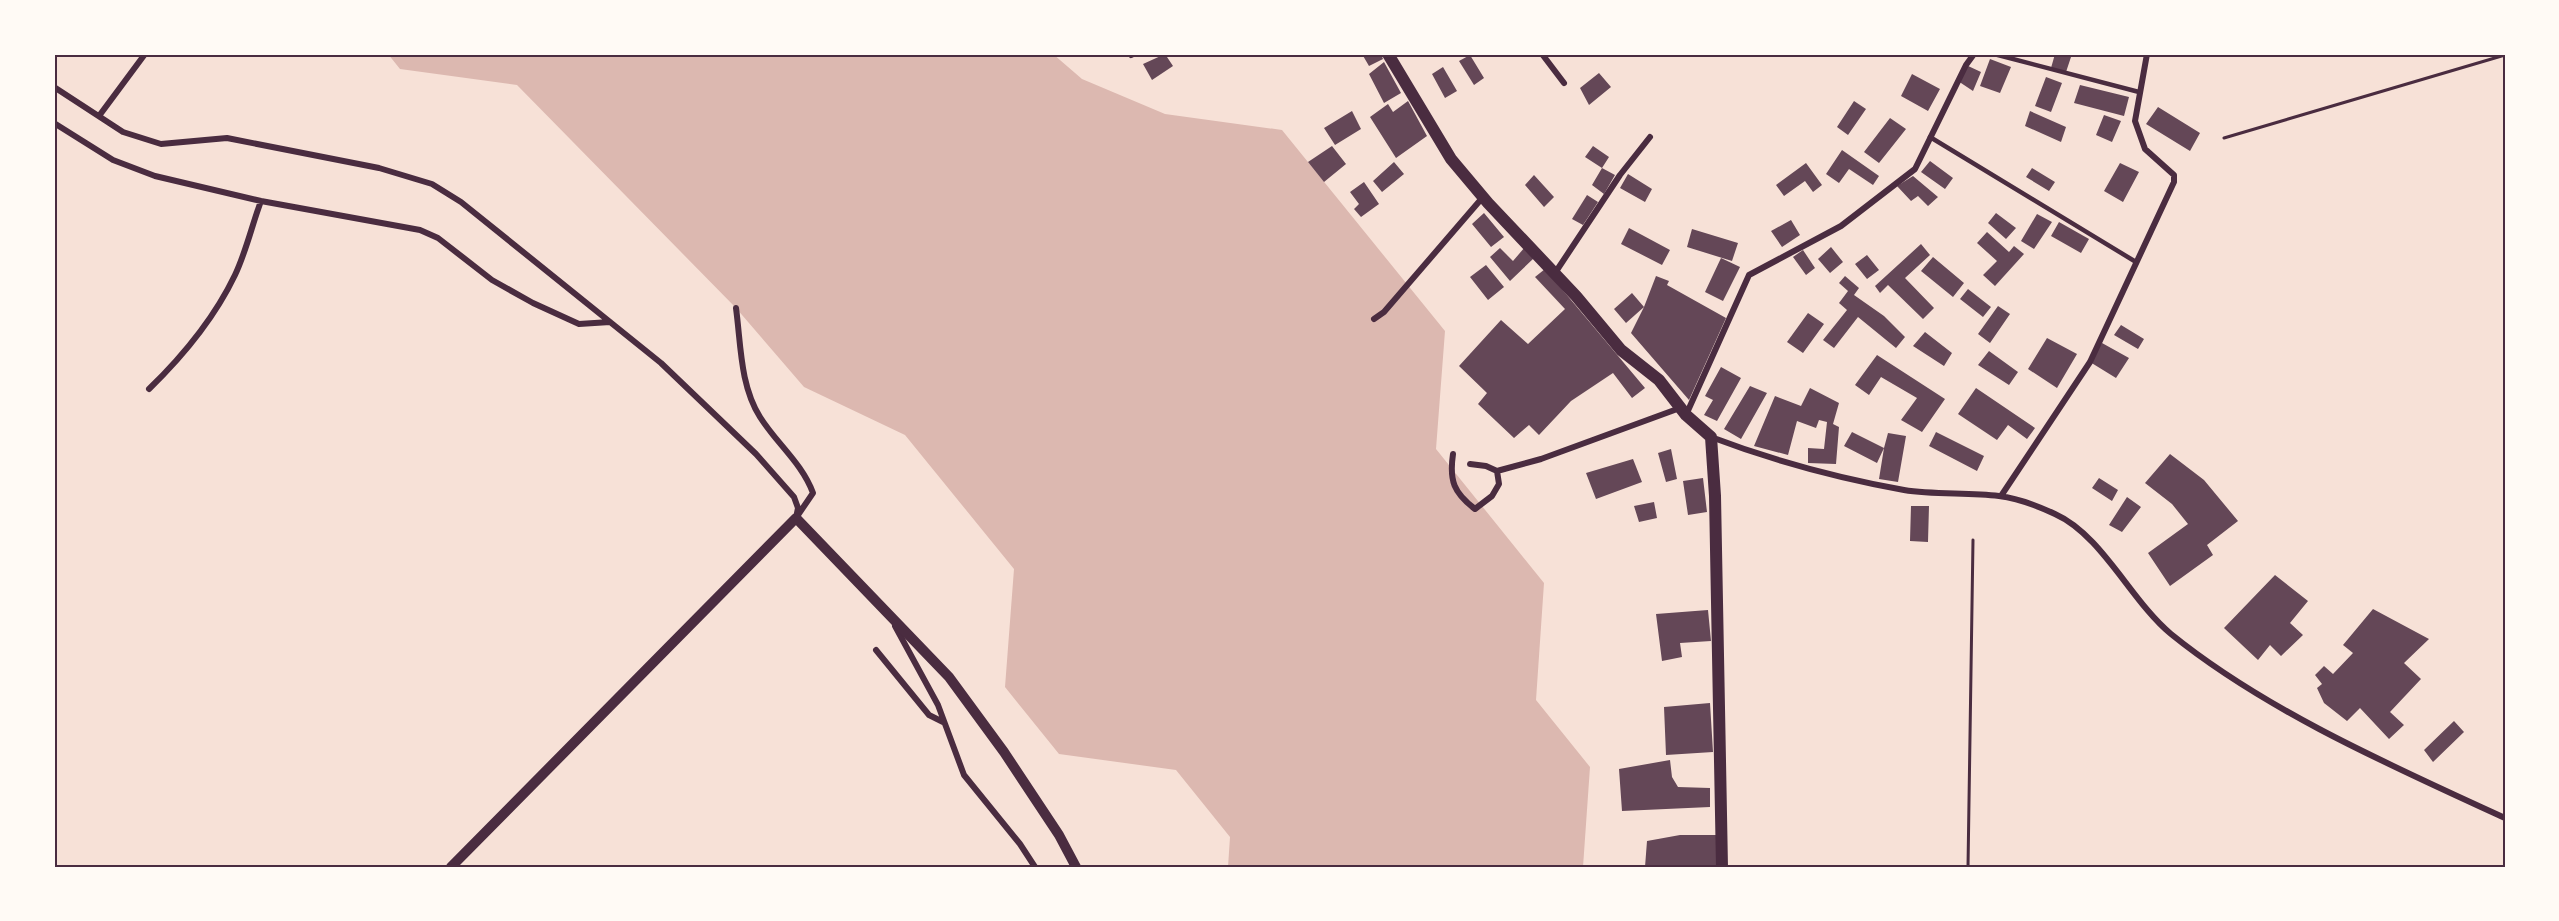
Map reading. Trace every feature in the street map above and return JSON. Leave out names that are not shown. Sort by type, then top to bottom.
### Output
[{"type":"main road","points":[[1388,54],[1451,159],[1483,197],[1555,273],[1621,350],[1668,389],[1683,412],[1711,437],[1715,496],[1722,867]]},
{"type":"street","points":[[99,116],[145,54]]},
{"type":"street","points":[[1542,54],[1564,83]]},
{"type":"street","points":[[1470,464],[1486,466],[1497,471],[1541,459],[1683,412],[1749,275],[1841,226],[1915,169],[1966,65],[1974,54]]},
{"type":"street","points":[[2001,496],[2090,362],[2174,182],[2174,175],[2145,149],[2135,121],[2147,54]]},
{"type":"street","points":[[54,87],[123,132],[160,144],[227,138],[379,168],[432,184],[460,202],[662,363],[756,454],[794,497],[798,508],[796,518]]},
{"type":"street","points":[[54,123],[113,160],[154,176],[261,201],[420,230],[438,238],[492,280],[533,303],[579,324],[611,322]]},
{"type":"street","points":[[1555,273],[1620,175],[1650,137]]},
{"type":"street","points":[[1374,320],[1384,312],[1483,197]]},
{"type":"street","points":[[149,389],[183,356],[212,317],[236,274],[261,201]]},
{"type":"street","points":[[451,867],[796,518],[813,493],[807,476],[770,432],[746,388],[736,308]]},
{"type":"street","points":[[1711,437],[1766,458],[1836,476],[1905,490],[2001,496],[2055,513],[2077,527],[2118,573],[2140,604],[2171,634],[2243,685],[2338,737],[2505,818]]},
{"type":"street","points":[[1453,454],[1450,474],[1456,489],[1461,499],[1475,509],[1492,496],[1499,484],[1497,471]]},
{"type":"street","points":[[796,518],[949,677],[1004,752],[1059,835],[1076,867]]},
{"type":"street","points":[[892,620],[938,705],[964,775],[1020,844],[1035,867]]},
{"type":"street","points":[[876,650],[929,715],[943,722]]},
{"type":"lane","points":[[1994,54],[2139,92]]},
{"type":"lane","points":[[1930,137],[2136,262]]},
{"type":"path","points":[[2224,138],[2505,55]]},
{"type":"path","points":[[1968,867],[1973,540]]},
{"type":"shaded area","points":[[388,54],[1053,54],[1082,79],[1165,114],[1282,130],[1445,331],[1436,449],[1544,583],[1536,700],[1590,767],[1583,867],[1228,867],[1230,837],[1176,770],[1059,754],[1005,687],[1014,569],[905,435],[804,387],[736,308],[517,85],[400,69]]},
{"type":"building","points":[[1165,54],[1173,66],[1152,80],[1143,64]]},
{"type":"building","points":[[1362,54],[1381,54],[1383,59],[1369,66]]},
{"type":"building","points":[[2055,54],[2072,54],[2066,72],[2051,68]]},
{"type":"building","points":[[1470,55],[1484,78],[1474,85],[1459,61]]},
{"type":"building","points":[[1990,59],[2011,67],[2000,93],[1980,86]]},
{"type":"building","points":[[1384,62],[1401,93],[1384,103],[1369,74]]},
{"type":"building","points":[[1966,65],[1981,72],[1973,91],[1958,81]]},
{"type":"building","points":[[1443,67],[1457,91],[1445,98],[1432,74]]},
{"type":"building","points":[[1599,73],[1611,87],[1589,105],[1580,88]]},
{"type":"building","points":[[1912,74],[1940,89],[1928,111],[1901,96]]},
{"type":"building","points":[[2046,77],[2062,83],[2051,112],[2035,106]]},
{"type":"building","points":[[2080,85],[2129,97],[2124,116],[2074,103]]},
{"type":"building","points":[[1408,101],[1427,136],[1396,158],[1370,117],[1388,104],[1393,112]]},
{"type":"building","points":[[1854,101],[1866,109],[1848,135],[1837,127]]},
{"type":"building","points":[[2158,107],[2200,133],[2190,151],[2146,124]]},
{"type":"building","points":[[1352,111],[1361,129],[1335,145],[1324,128]]},
{"type":"building","points":[[2030,111],[2066,127],[2061,142],[2025,126]]},
{"type":"building","points":[[2104,115],[2121,121],[2112,142],[2096,135]]},
{"type":"building","points":[[1890,118],[1906,129],[1879,163],[1864,152]]},
{"type":"building","points":[[1332,146],[1346,164],[1324,182],[1308,162]]},
{"type":"building","points":[[1593,146],[1609,157],[1602,168],[1585,157]]},
{"type":"building","points":[[1842,150],[1879,176],[1873,185],[1849,169],[1839,183],[1826,174]]},
{"type":"building","points":[[1930,161],[1953,178],[1945,189],[1921,172]]},
{"type":"building","points":[[1394,162],[1404,174],[1382,192],[1373,181]]},
{"type":"building","points":[[1806,163],[1822,185],[1813,192],[1805,181],[1784,196],[1776,185]]},
{"type":"building","points":[[2120,163],[2139,172],[2123,202],[2104,191]]},
{"type":"building","points":[[1602,168],[1615,175],[1604,194],[1592,185]]},
{"type":"building","points":[[2032,168],[2055,182],[2049,191],[2026,177]]},
{"type":"building","points":[[1628,174],[1652,189],[1645,202],[1620,188]]},
{"type":"building","points":[[1534,175],[1554,197],[1544,207],[1525,185]]},
{"type":"building","points":[[1913,176],[1938,197],[1928,206],[1918,196],[1911,201],[1897,186]]},
{"type":"building","points":[[1364,182],[1379,204],[1361,217],[1354,209],[1359,204],[1350,192]]},
{"type":"building","points":[[1587,195],[1598,202],[1583,225],[1572,219]]},
{"type":"building","points":[[1484,213],[1504,237],[1491,247],[1472,224]]},
{"type":"building","points":[[1996,213],[2016,228],[2006,239],[1988,223]]},
{"type":"building","points":[[2037,214],[2052,222],[2034,249],[2021,241]]},
{"type":"building","points":[[1791,220],[1800,235],[1782,247],[1771,231]]},
{"type":"building","points":[[2059,222],[2089,239],[2081,253],[2051,236]]},
{"type":"building","points":[[1629,228],[1670,250],[1662,265],[1621,244]]},
{"type":"building","points":[[1692,229],[1738,243],[1732,261],[1687,247]]},
{"type":"building","points":[[1987,232],[2009,252],[2014,246],[2024,254],[1995,286],[1983,275],[1997,261],[1977,243]]},
{"type":"building","points":[[1921,244],[1930,255],[1905,278],[1934,308],[1923,319],[1888,285],[1880,293],[1875,286]]},
{"type":"building","points":[[1525,247],[1534,258],[1510,281],[1490,257],[1500,248],[1513,261]]},
{"type":"building","points":[[1831,247],[1843,262],[1830,273],[1818,259]]},
{"type":"building","points":[[1803,250],[1815,268],[1806,275],[1793,257]]},
{"type":"building","points":[[1867,255],[1879,270],[1867,279],[1855,264]]},
{"type":"building","points":[[1933,257],[1964,283],[1953,297],[1921,271]]},
{"type":"building","points":[[1721,258],[1740,267],[1723,301],[1705,292]]},
{"type":"building","points":[[1486,265],[1504,287],[1488,300],[1470,277]]},
{"type":"building","points":[[1545,269],[1645,388],[1632,398],[1613,373],[1571,401],[1539,435],[1529,425],[1514,438],[1478,404],[1487,393],[1459,366],[1501,320],[1528,344],[1565,309],[1535,277]]},
{"type":"building","points":[[1656,276],[1669,281],[1667,285],[1726,318],[1689,400],[1631,333]]},
{"type":"building","points":[[1845,276],[1859,288],[1854,295],[1884,316],[1905,337],[1896,348],[1858,317],[1834,348],[1823,340],[1847,310],[1839,303],[1848,291],[1839,283]]},
{"type":"building","points":[[1968,289],[1991,307],[1983,317],[1960,299]]},
{"type":"building","points":[[1632,293],[1644,307],[1626,323],[1614,309]]},
{"type":"building","points":[[1998,306],[2010,314],[1990,343],[1978,334]]},
{"type":"building","points":[[1808,313],[1824,324],[1803,353],[1787,342]]},
{"type":"building","points":[[2121,325],[2144,339],[2138,349],[2114,335]]},
{"type":"building","points":[[1925,332],[1952,353],[1944,366],[1913,346]]},
{"type":"building","points":[[2047,338],[2077,354],[2057,388],[2028,369]]},
{"type":"building","points":[[2102,343],[2129,358],[2116,378],[2090,362]]},
{"type":"building","points":[[1989,351],[2018,372],[2009,385],[1978,365]]},
{"type":"building","points":[[1877,355],[1945,399],[1922,432],[1901,420],[1917,398],[1881,377],[1869,395],[1855,385]]},
{"type":"building","points":[[1721,367],[1741,378],[1717,421],[1704,415],[1713,400],[1705,396]]},
{"type":"building","points":[[1750,386],[1767,393],[1741,439],[1724,429]]},
{"type":"building","points":[[1810,388],[1839,403],[1833,424],[1839,427],[1836,464],[1808,463],[1808,448],[1824,449],[1827,422],[1819,420],[1816,428],[1797,421],[1788,455],[1754,446],[1775,396],[1801,406]]},
{"type":"building","points":[[1976,388],[2035,428],[2027,439],[2008,425],[1997,440],[1958,414]]},
{"type":"building","points":[[1852,432],[1884,448],[1877,463],[1844,446]]},
{"type":"building","points":[[1936,432],[1984,456],[1977,471],[1929,446]]},
{"type":"building","points":[[1888,433],[1906,436],[1898,482],[1879,479]]},
{"type":"building","points":[[1671,449],[1677,479],[1666,482],[1658,453]]},
{"type":"building","points":[[2170,454],[2204,480],[2238,521],[2207,545],[2213,555],[2170,586],[2148,553],[2188,524],[2172,504],[2145,483]]},
{"type":"building","points":[[1633,459],[1642,482],[1596,499],[1586,473]]},
{"type":"building","points":[[1703,478],[1707,512],[1688,515],[1683,481]]},
{"type":"building","points":[[2099,478],[2118,490],[2112,501],[2092,488]]},
{"type":"building","points":[[2127,497],[2141,507],[2122,532],[2109,525]]},
{"type":"building","points":[[1654,502],[1657,518],[1639,522],[1634,506]]},
{"type":"building","points":[[1911,506],[1929,506],[1928,542],[1910,541]]},
{"type":"building","points":[[2275,575],[2308,601],[2290,623],[2303,635],[2281,656],[2270,645],[2258,660],[2224,628]]},
{"type":"building","points":[[2373,609],[2429,639],[2404,663],[2421,679],[2390,712],[2404,725],[2389,739],[2360,708],[2347,721],[2324,703],[2317,688],[2322,684],[2315,675],[2324,666],[2333,674],[2353,653],[2343,645]]},
{"type":"building","points":[[1708,610],[1711,641],[1680,643],[1682,657],[1662,661],[1656,614]]},
{"type":"building","points":[[1710,703],[1713,752],[1666,755],[1664,707]]},
{"type":"building","points":[[2454,721],[2464,732],[2433,762],[2424,750]]},
{"type":"building","points":[[1670,760],[1672,777],[1678,787],[1710,788],[1710,807],[1622,811],[1619,769]]},
{"type":"building","points":[[1680,835],[1722,835],[1723,867],[1645,867],[1647,841]]}]
